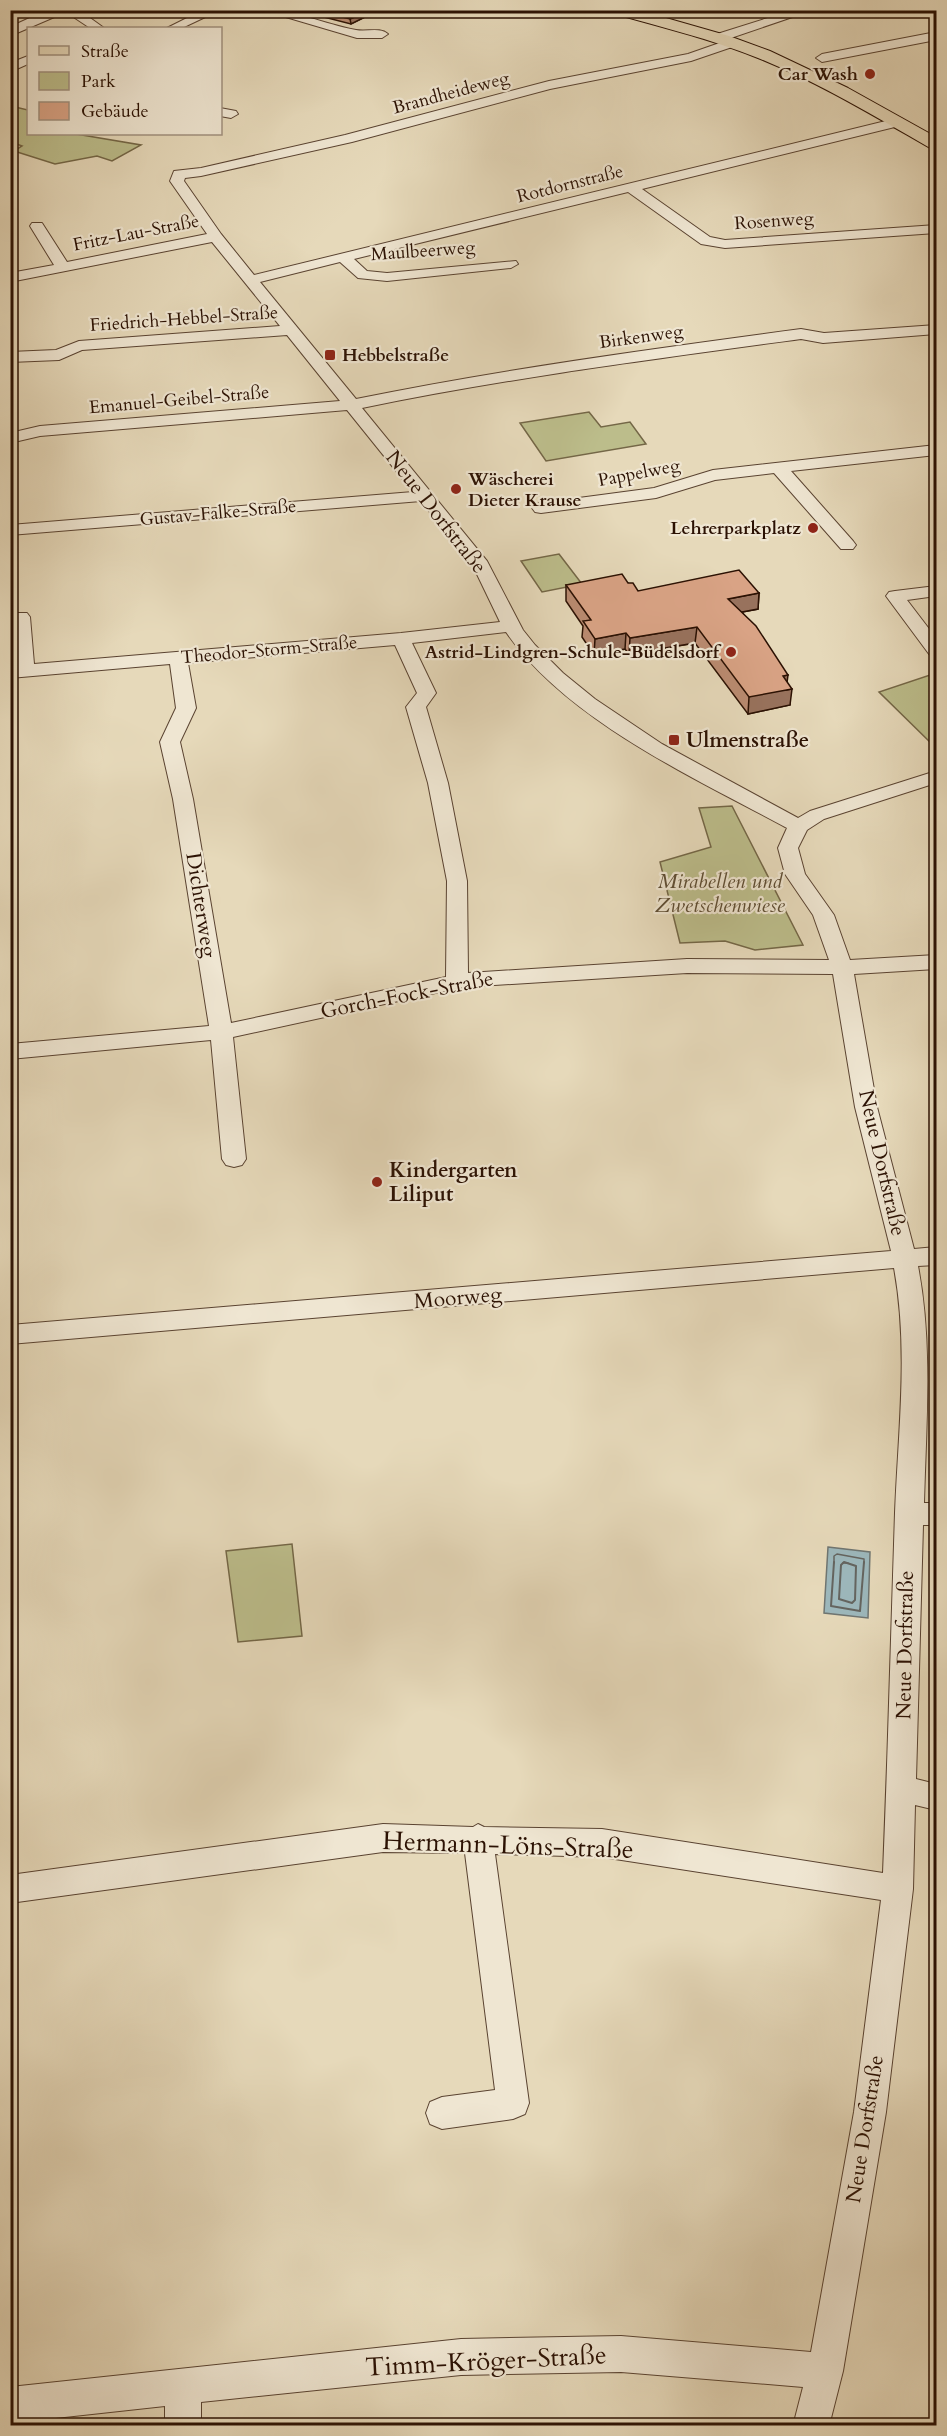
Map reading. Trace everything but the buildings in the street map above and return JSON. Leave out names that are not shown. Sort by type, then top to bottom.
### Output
[{"type":"main road","points":[[618,10],[724,40],[785,63],[840,89],[936,144]]},
{"type":"street","points":[[10,32],[42,16],[61,10]]},
{"type":"street","points":[[70,10],[96,27]]},
{"type":"street","points":[[175,27],[214,10]]},
{"type":"street","points":[[268,10],[357,34],[382,34]]},
{"type":"street","name":"Brandheideweg","points":[[179,174],[201,172],[347,139],[549,85],[691,57],[724,40],[807,10]]},
{"type":"street","points":[[822,58],[936,36]]},
{"type":"street","points":[[10,69],[27,60]]},
{"type":"street","points":[[10,69],[27,75]]},
{"type":"street","name":"Rotdornstraße","points":[[250,280],[898,122]]},
{"type":"street","name":"Neue Dorfstraße","points":[[179,174],[177,181],[216,237],[481,565],[512,626],[527,647],[573,692],[640,737],[798,826],[788,848],[795,874],[822,915],[842,966],[866,1107],[905,1260],[913,1303],[914,1381],[908,1514],[898,1889],[870,2112],[825,2371],[811,2426]]},
{"type":"street","name":"Rosenweg","points":[[632,188],[706,241],[725,244],[930,230]]},
{"type":"street","name":"Fritz-Lau-Straße","points":[[37,226],[63,268]]},
{"type":"street","points":[[930,230],[936,245]]},
{"type":"street","name":"Fritz-Lau-Straße","points":[[10,278],[216,237]]},
{"type":"street","name":"Maulbeerweg","points":[[343,257],[363,275],[387,277],[511,264]]},
{"type":"street","name":"Birkenweg","points":[[352,405],[454,385],[801,334],[823,338],[936,329]]},
{"type":"street","name":"Friedrich-Hebbel-Straße","points":[[10,357],[59,355],[79,346],[291,330]]},
{"type":"street","name":"Emanuel-Geibel-Straße","points":[[10,438],[40,431],[352,405]]},
{"type":"street","name":"Pappelweg","points":[[541,508],[656,492],[713,475],[936,450]]},
{"type":"street","points":[[779,468],[847,545]]},
{"type":"street","name":"Gustav-Falke-Straße","points":[[10,530],[425,496]]},
{"type":"street","points":[[936,591],[895,596],[936,650]]},
{"type":"street","name":"Theodor-Storm-Straße","points":[[21,617],[18,671],[400,639],[512,626]]},
{"type":"street","points":[[400,639],[427,693],[416,707],[438,783],[457,881],[457,981]]},
{"type":"street","name":"Dichterweg","points":[[178,657],[186,708],[170,742],[183,799],[221,1032],[234,1159]]},
{"type":"street","points":[[798,826],[817,815],[936,777]]},
{"type":"street","name":"Gorch-Fock-Straße","points":[[10,1052],[221,1032],[457,981],[687,966],[876,967],[936,962]]},
{"type":"street","name":"Moorweg","points":[[10,1335],[936,1256]]},
{"type":"street","points":[[908,1514],[936,1514]]},
{"type":"street","points":[[902,1789],[936,1797]]},
{"type":"street","name":"Hermann-Löns-Straße","points":[[10,1889],[383,1838],[478,1838],[602,1843],[898,1889]]},
{"type":"street","points":[[442,2113],[513,2103],[478,1838]]},
{"type":"street","name":"Timm-Kröger-Straße","points":[[10,2405],[461,2357],[621,2354],[825,2371]]},
{"type":"street","points":[[183,2386],[183,2426]]},
{"type":"green space","points":[[11,106],[27,110],[27,135],[82,135],[141,145],[112,161],[97,156],[55,164],[14,151],[22,146],[11,142]]},
{"type":"green space","points":[[589,412],[601,427],[630,422],[646,444],[546,461],[520,423]]},
{"type":"green space","points":[[559,554],[582,584],[542,592],[521,561]]},
{"type":"green space","points":[[936,673],[936,748],[879,692]]},
{"type":"green space","name":"Mirabellen und Zwetschenwiese","points":[[732,806],[803,945],[755,950],[725,941],[680,943],[660,862],[711,847],[699,808]]},
{"type":"green space","points":[[292,1544],[302,1636],[238,1642],[226,1551]]},
{"type":"water","points":[[828,1547],[870,1552],[868,1618],[824,1613]]},
{"type":"place","name":"Car Wash","points":[[870,74]]},
{"type":"place","name":"Hebbelstraße","points":[[330,355]]},
{"type":"place","name":"Wäscherei Dieter Krause","points":[[456,489]]},
{"type":"place","name":"Lehrerparkplatz","points":[[813,528]]},
{"type":"place","name":"Astrid-Lindgren-Schule-Büdelsdorf","points":[[731,652]]},
{"type":"place","name":"Ulmenstraße","points":[[674,740]]},
{"type":"place","name":"Kindergarten Liliput","points":[[377,1182]]}]
